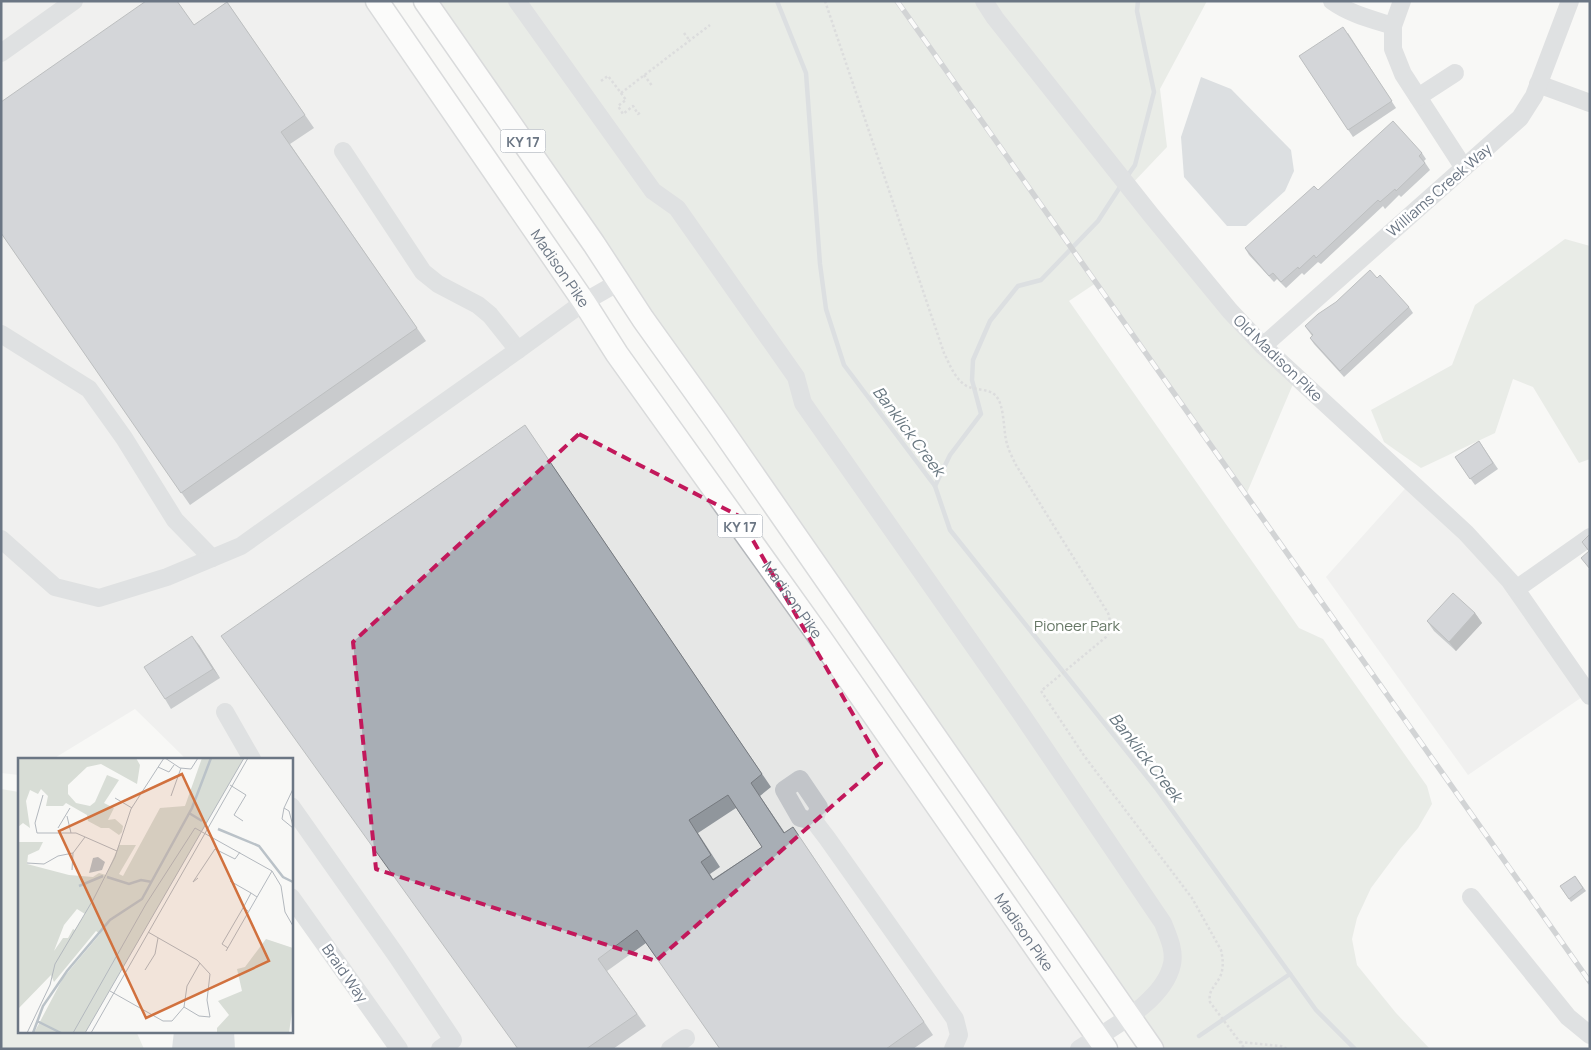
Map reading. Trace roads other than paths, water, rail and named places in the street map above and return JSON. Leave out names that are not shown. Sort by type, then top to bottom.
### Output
[{"type":"main road","name":"Madison Pike","points":[[377,1],[584,302],[617,354],[827,647],[1102,1042]]},
{"type":"main road","name":"KY 17","points":[[425,1],[643,319],[716,421],[1152,1049]]},
{"type":"street","points":[[1,53],[74,1]]},
{"type":"street","points":[[516,1],[653,191],[676,208],[796,377],[803,403],[1014,704],[1163,923],[1171,944],[1172,963],[1166,979],[1157,992],[1128,1016],[1102,1042],[1079,1049]]},
{"type":"street","name":"Old Madison Pike","points":[[984,1],[995,18],[1151,215],[1230,311],[1263,346],[1466,533],[1516,589],[1590,696]]},
{"type":"street","points":[[1332,1],[1343,9],[1362,17],[1393,26]]},
{"type":"street","points":[[1402,1],[1393,26],[1393,49],[1403,74],[1464,168]]},
{"type":"street","name":"Williams Creek Way","points":[[1263,346],[1520,118],[1534,96],[1570,1]]},
{"type":"street","points":[[1418,97],[1455,73]]},
{"type":"street","points":[[1538,84],[1590,103]]},
{"type":"street","points":[[343,151],[423,272],[438,284],[478,305],[490,315],[518,350]]},
{"type":"street","points":[[1,539],[55,586],[99,598],[167,576],[241,546],[584,302],[619,282]]},
{"type":"street","points":[[1,334],[89,389],[124,438],[175,520],[212,558]]},
{"type":"street","points":[[1516,589],[1590,537]]},
{"type":"street","points":[[225,712],[251,758]]},
{"type":"street","points":[[292,807],[396,955],[450,1046]]},
{"type":"street","points":[[814,821],[955,1019],[959,1035],[953,1049]]},
{"type":"street","points":[[1471,897],[1568,1017],[1590,1035]]},
{"type":"street","name":"Braid Way","points":[[292,898],[399,1049]]},
{"type":"street","points":[[670,1049],[686,1038]]},
{"type":"waterway","name":"Banklick Creek","points":[[777,1],[806,73],[820,264],[826,309],[844,365],[935,486],[950,530],[1156,788],[1316,1010],[1355,1049]]},
{"type":"waterway","points":[[1126,178],[1135,165],[1154,92],[1137,11],[1138,1]]},
{"type":"waterway","points":[[935,486],[950,455],[981,414],[972,380],[973,360],[990,321],[1018,286],[1041,280],[1098,221],[1122,184]]},
{"type":"waterway","points":[[1199,1036],[1290,974]]},
{"type":"railway","points":[[897,1],[1590,982]]},
{"type":"park label","name":"Pioneer Park","points":[[1077,625]]}]
